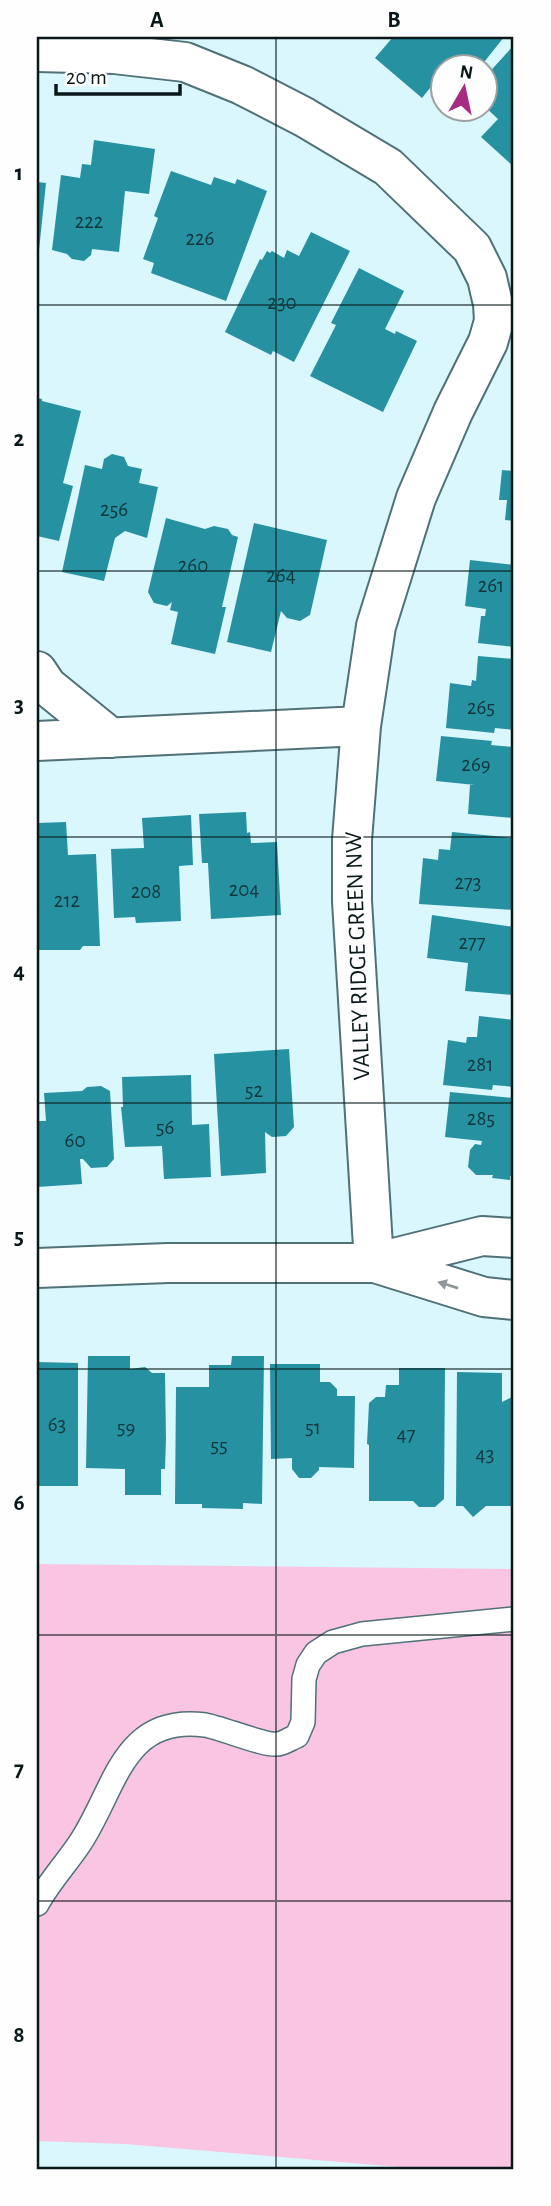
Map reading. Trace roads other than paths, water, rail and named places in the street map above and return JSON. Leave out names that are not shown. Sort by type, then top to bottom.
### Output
[{"type":"street","name":"VALLEY RIDGE GREEN NW","points":[[37,52],[114,54],[185,62],[242,85],[304,117],[388,167],[472,248],[487,278],[494,321],[488,342],[453,412],[416,498],[376,626],[361,726],[352,840],[352,901],[374,1263]]},
{"type":"street","points":[[37,671],[47,686],[111,738]]},
{"type":"street","points":[[37,741],[361,726]]},
{"type":"street","points":[[37,1268],[168,1263],[374,1263],[482,1236],[514,1238]]},
{"type":"street","points":[[374,1263],[484,1297],[514,1300]]},
{"type":"lane","points":[[37,1904],[80,1842],[132,1748],[162,1727],[192,1724],[219,1727],[276,1745],[297,1736],[303,1722],[304,1679],[308,1665],[316,1653],[333,1642],[362,1634],[514,1619]]}]
